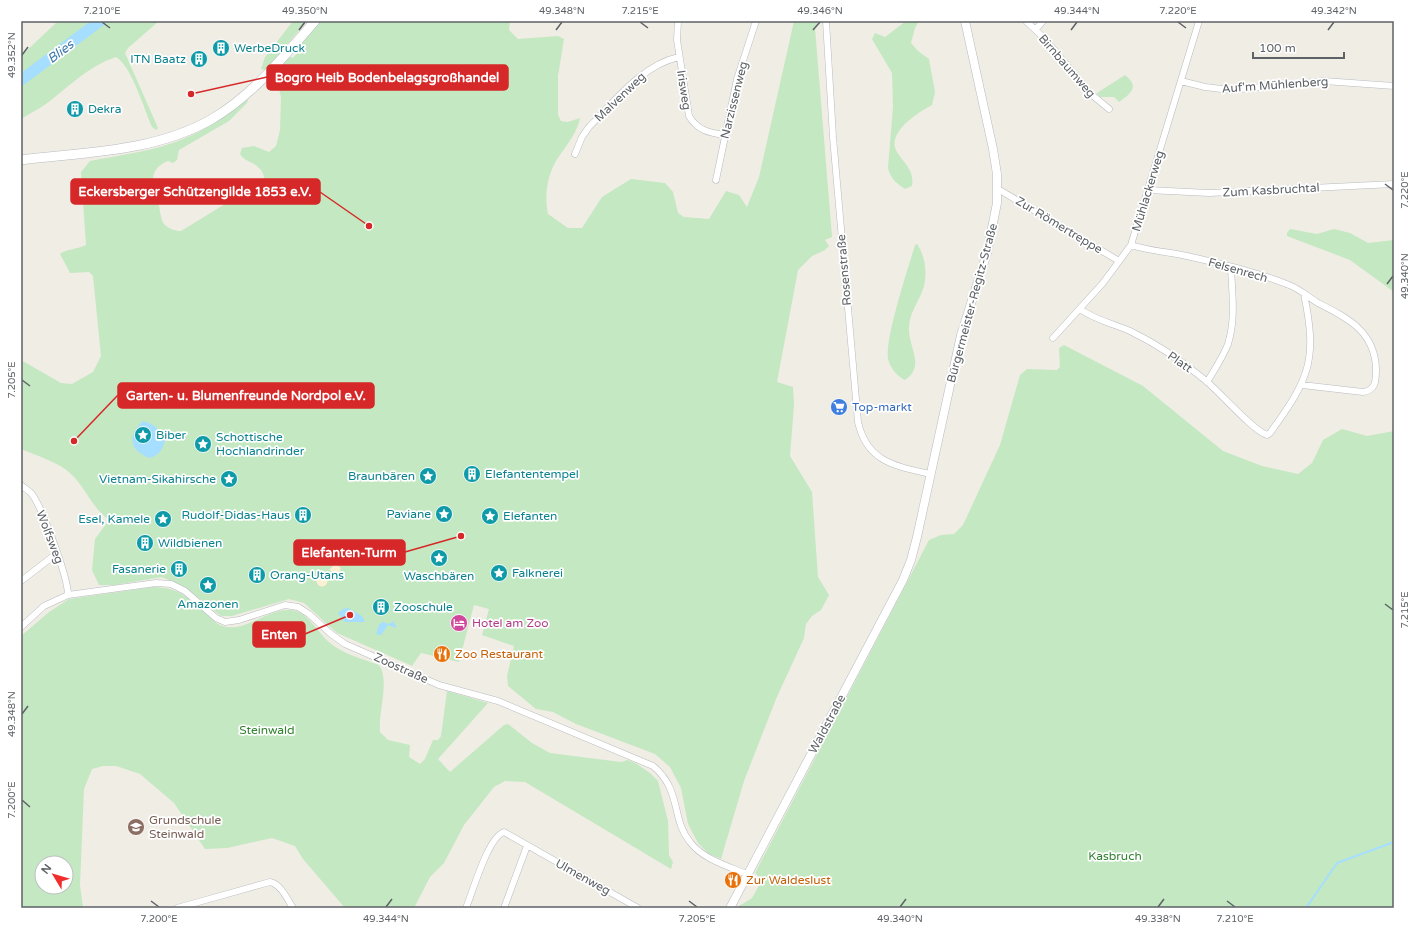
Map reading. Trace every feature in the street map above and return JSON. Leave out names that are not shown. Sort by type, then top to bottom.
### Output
[{"type":"main road","points":[[21,160],[126,148],[175,136],[212,119],[233,104],[268,74],[315,21]]},
{"type":"street","name":"Irisweg","points":[[678,21],[677,40],[679,57],[686,107],[692,122],[704,131],[725,135]]},
{"type":"street","name":"Narzissenweg","points":[[716,180],[737,79],[756,21]]},
{"type":"street","name":"Rosenstraße","points":[[826,21],[835,153],[858,422],[864,442],[874,454],[895,465],[930,474]]},
{"type":"street","name":"Bürgermeister-Regitz-Straße","points":[[917,537],[961,335],[989,248],[998,189],[994,149],[965,21]]},
{"type":"street","name":"Birnbaumweg","points":[[1026,21],[1036,29],[1091,94],[1109,109]]},
{"type":"street","points":[[1036,29],[1043,21]]},
{"type":"street","name":"Mühlackerweg","points":[[1053,338],[1080,309],[1131,245],[1199,21]]},
{"type":"street","name":"Malvenweg","points":[[575,154],[582,137],[589,127],[644,74],[660,62],[679,57]]},
{"type":"street","name":"Auf'm Mühlenberg","points":[[1181,81],[1205,87],[1230,90],[1298,82],[1324,81],[1394,86]]},
{"type":"street","name":"Zum Kasbruchtal","points":[[1148,190],[1224,192],[1394,184]]},
{"type":"street","name":"Zur Römertreppe","points":[[998,189],[1119,261]]},
{"type":"street","name":"Felsenrech","points":[[1131,245],[1231,267],[1289,285],[1339,312],[1354,323],[1369,342],[1376,365],[1374,387],[1363,392],[1302,385]]},
{"type":"street","points":[[1207,382],[1221,360],[1232,329],[1233,314],[1231,267]]},
{"type":"street","points":[[1302,385],[1308,369],[1310,348],[1310,326],[1304,294]]},
{"type":"street","name":"Platt","points":[[1080,309],[1090,315],[1147,340],[1174,357],[1207,382],[1250,422],[1267,434],[1291,405],[1302,385]]},
{"type":"street","name":"Wolfsweg","points":[[21,485],[31,493],[35,500],[67,582],[68,595]]},
{"type":"street","name":"Waldstraße","points":[[730,908],[749,875],[903,580],[911,560],[917,537]]},
{"type":"street","points":[[21,581],[56,554]]},
{"type":"street","name":"Zoostraße","points":[[21,627],[44,606],[68,595],[156,583],[171,584],[185,591],[216,618],[225,622],[239,620],[285,605],[298,607],[309,614],[331,634],[345,644],[439,685],[498,701],[653,766],[663,774],[668,782],[674,797],[684,833],[690,842],[710,858],[749,875]]},
{"type":"street","name":"Ulmenweg","points":[[466,908],[488,848],[495,838],[504,832],[638,908]]},
{"type":"street","points":[[504,908],[527,846]]},
{"type":"street","points":[[177,908],[270,882],[275,883],[279,887],[293,908]]},
{"type":"green space","points":[[58,21],[159,21],[128,48],[125,53],[158,128],[156,130],[152,127],[132,78],[122,62],[116,57],[89,70],[47,104],[21,119],[21,56]]},
{"type":"green space","points":[[293,21],[307,21],[269,66],[265,70],[261,69],[265,57]]},
{"type":"green space","points":[[318,21],[510,21],[509,30],[518,39],[558,36],[564,39],[558,76],[558,115],[561,121],[568,122],[580,118],[575,132],[555,162],[550,174],[547,186],[548,214],[568,228],[582,228],[602,197],[631,179],[665,183],[673,192],[678,213],[684,217],[709,219],[726,191],[739,195],[747,207],[759,177],[794,21],[819,21],[815,28],[832,237],[825,240],[829,246],[825,250],[812,256],[798,270],[777,382],[793,387],[794,405],[790,456],[812,492],[818,577],[829,595],[821,610],[812,616],[806,624],[804,638],[776,699],[744,781],[721,859],[709,854],[698,843],[688,824],[681,788],[670,767],[655,754],[576,724],[553,712],[536,709],[508,686],[507,676],[514,646],[482,635],[489,609],[474,605],[459,662],[421,653],[412,666],[337,633],[304,603],[289,599],[232,616],[221,616],[186,588],[162,577],[115,585],[99,585],[92,570],[95,539],[109,520],[93,504],[81,485],[71,474],[54,463],[21,449],[21,360],[61,383],[72,384],[93,372],[101,356],[93,276],[89,272],[70,273],[60,254],[86,245],[81,172],[90,161],[149,150],[192,135],[216,122],[246,99],[248,100],[247,103],[229,121],[179,150],[177,160],[173,163],[168,161],[156,169],[153,186],[161,218],[164,224],[174,230],[179,231],[230,201],[260,196],[264,185],[263,173],[256,165],[244,159],[240,154],[242,148],[254,146],[269,152],[276,146],[280,130],[281,97],[276,78],[277,71],[288,56],[293,58],[297,53],[295,48]]},
{"type":"green space","points":[[906,21],[919,21],[915,28],[911,43],[918,51],[929,59],[935,92],[932,105],[906,123],[896,136],[894,143],[896,150],[912,175],[912,186],[905,189],[894,180],[890,175],[888,168],[893,107],[892,73],[872,39],[875,33],[885,37]]},
{"type":"green space","points":[[1125,75],[1130,79],[1133,86],[1132,90],[1127,96],[1119,102],[1114,97],[1100,97],[1097,93]]},
{"type":"green space","points":[[1290,229],[1317,234],[1334,229],[1350,233],[1368,243],[1394,240],[1394,292],[1350,260],[1287,236]]},
{"type":"green space","points":[[917,244],[924,261],[925,280],[909,326],[910,339],[915,358],[914,370],[905,380],[892,369],[888,359],[888,349],[893,320],[915,245]]},
{"type":"green space","name":"Kasbruch","points":[[1064,345],[1143,386],[1223,451],[1262,466],[1298,474],[1312,463],[1323,440],[1342,429],[1367,436],[1394,431],[1394,908],[736,908],[752,898],[762,880],[755,873],[929,540],[941,535],[954,534],[963,525],[1000,445],[1020,375],[1027,369],[1057,370],[1060,367],[1059,348]]},
{"type":"green space","name":"Steinwald","points":[[153,587],[170,589],[182,594],[222,626],[239,626],[248,624],[273,613],[290,610],[296,611],[307,618],[325,638],[340,650],[379,665],[384,679],[380,732],[388,740],[410,745],[409,757],[420,764],[425,759],[433,740],[438,740],[441,736],[447,691],[488,703],[438,759],[450,772],[504,725],[508,724],[532,743],[550,753],[621,762],[628,760],[637,764],[658,781],[668,821],[669,855],[673,862],[671,869],[525,782],[505,781],[494,787],[464,825],[444,863],[430,877],[414,908],[345,908],[303,859],[295,846],[272,838],[227,848],[205,849],[174,803],[140,774],[116,766],[103,766],[92,769],[84,789],[80,885],[83,908],[21,908],[21,636],[49,612],[69,599]]},
{"type":"sand","points":[[335,564],[341,568],[338,574],[329,570]]},
{"type":"sand","points":[[320,576],[324,576],[326,577],[326,585],[320,586],[317,583],[317,579]]},
{"type":"water","points":[[143,421],[156,428],[165,440],[160,452],[149,458],[137,451],[132,442],[134,432]]},
{"type":"water","points":[[348,608],[362,616],[365,622],[345,622],[338,613],[343,609]]},
{"type":"water","points":[[393,621],[396,628],[388,625],[381,635],[376,634],[379,625],[382,622],[390,624]]},
{"type":"waterway","name":"Blies","points":[[21,80],[100,21]]},
{"type":"waterway","points":[[1306,908],[1337,863],[1394,842]]},
{"type":"place","name":"WerbeDruck","points":[[221,48]]},
{"type":"place","name":"ITN Baatz","points":[[199,59]]},
{"type":"place","name":"Bogro Heib Bodenbelagsgroßhandel","points":[[191,94]]},
{"type":"place","name":"Dekra","points":[[75,109]]},
{"type":"place","name":"Eckersberger Schützengilde 1853 e.V.","points":[[369,226]]},
{"type":"place","name":"Top-markt","points":[[839,407]]},
{"type":"place","name":"Biber","points":[[143,435]]},
{"type":"place","name":"Garten- u. Blumenfreunde Nordpol e.V.","points":[[74,441]]},
{"type":"place","name":"Schottische Hochlandrinder","points":[[203,444]]},
{"type":"place","name":"Elefantentempel","points":[[472,474]]},
{"type":"place","name":"Braunbären","points":[[428,476]]},
{"type":"place","name":"Vietnam-Sikahirsche","points":[[229,479]]},
{"type":"place","name":"Paviane","points":[[444,514]]},
{"type":"place","name":"Rudolf-Didas-Haus","points":[[303,515]]},
{"type":"place","name":"Elefanten","points":[[490,516]]},
{"type":"place","name":"Esel, Kamele","points":[[163,519]]},
{"type":"place","name":"Elefanten-Turm","points":[[461,536]]},
{"type":"place","name":"Wildbienen","points":[[145,543]]},
{"type":"place","name":"Waschbären","points":[[439,558]]},
{"type":"place","name":"Fasanerie","points":[[179,569]]},
{"type":"place","name":"Falknerei","points":[[499,573]]},
{"type":"place","name":"Orang-Utans","points":[[257,575]]},
{"type":"place","name":"Amazonen","points":[[208,585]]},
{"type":"place","name":"Zooschule","points":[[381,607]]},
{"type":"place","name":"Enten","points":[[350,615]]},
{"type":"place","name":"Hotel am Zoo","points":[[459,623]]},
{"type":"place","name":"Zoo Restaurant","points":[[442,654]]},
{"type":"place","name":"Grundschule Steinwald","points":[[136,827]]},
{"type":"place","name":"Zur Waldeslust","points":[[733,880]]}]
